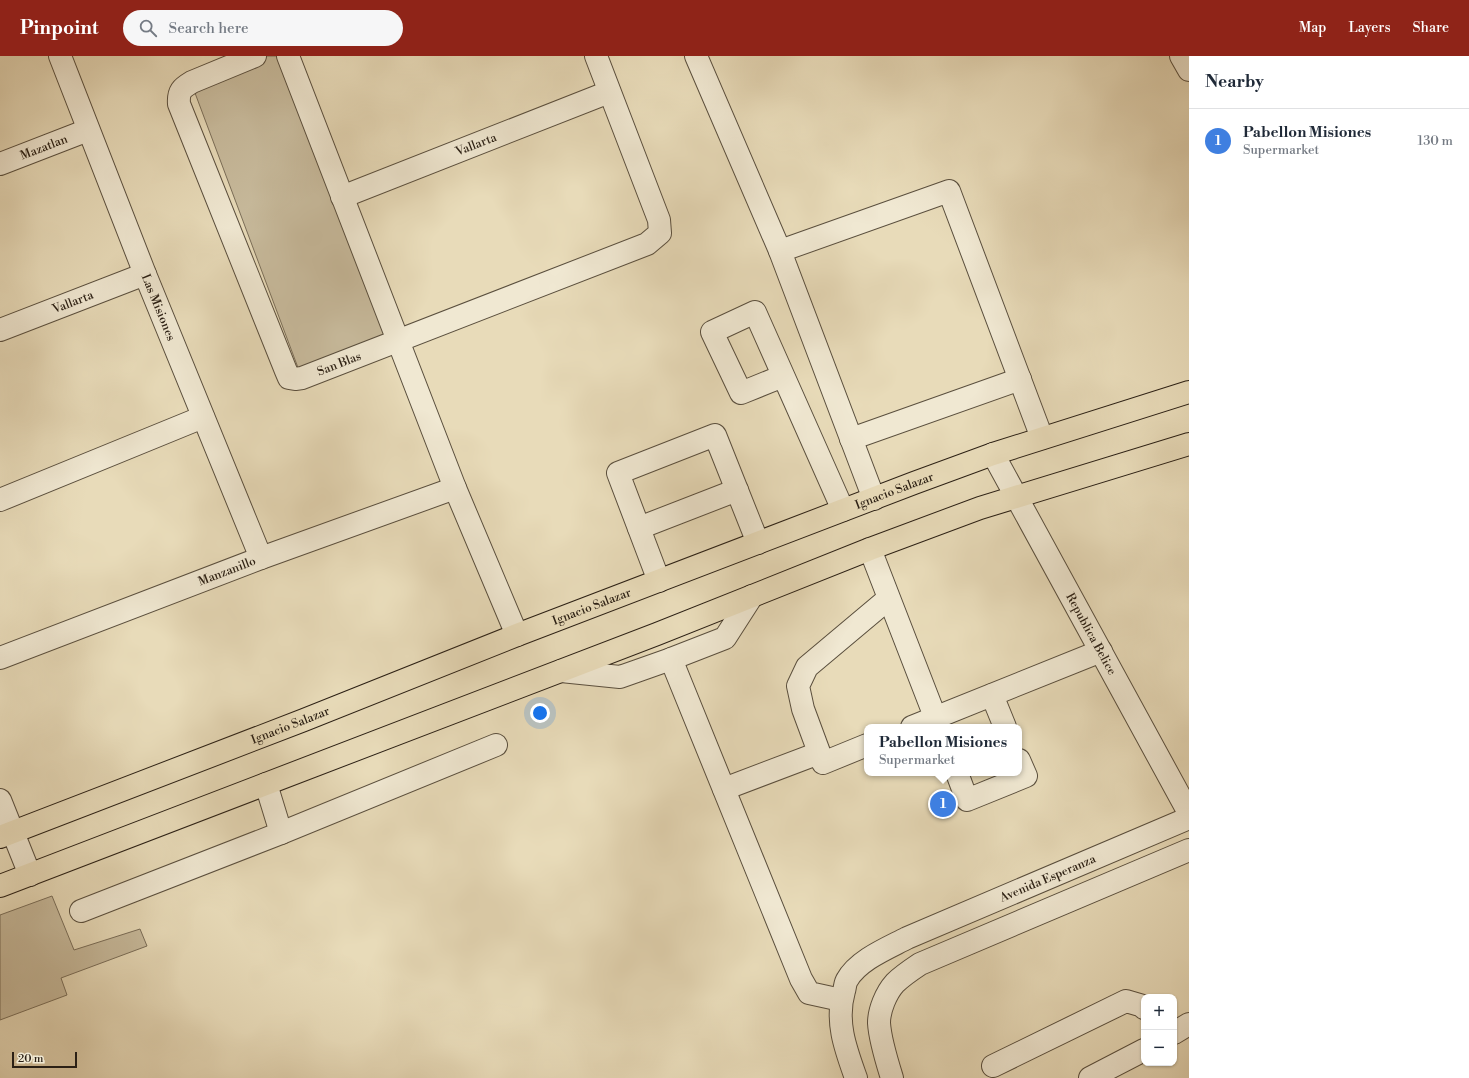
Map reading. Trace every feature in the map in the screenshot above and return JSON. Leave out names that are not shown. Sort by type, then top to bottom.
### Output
[{"type":"main road","name":"Ignacio Salazar","points":[[6,834],[304,720],[517,635],[874,498],[993,454],[1189,392]]},
{"type":"main road","points":[[0,886],[561,671],[870,549],[980,508],[1189,444]]},
{"type":"street","name":"Las Misiones","points":[[60,56],[145,274],[261,558]]},
{"type":"street","name":"San Blas","points":[[254,56],[192,82],[183,88],[178,96],[179,104],[289,378],[295,379],[302,378],[647,244],[660,233],[659,220],[609,92]]},
{"type":"street","points":[[288,56],[455,488],[517,635]]},
{"type":"street","points":[[596,56],[609,92]]},
{"type":"street","points":[[696,56],[780,250],[874,498]]},
{"type":"street","points":[[1181,56],[1189,70]]},
{"type":"street","name":"Vallarta","points":[[342,197],[609,92]]},
{"type":"street","name":"Mazatlan","points":[[0,164],[88,130]]},
{"type":"street","points":[[780,250],[949,191],[1042,438]]},
{"type":"street","name":"Vallarta","points":[[0,330],[145,274]]},
{"type":"street","points":[[783,376],[843,510]]},
{"type":"street","points":[[851,439],[1020,379]]},
{"type":"street","points":[[0,500],[203,418]]},
{"type":"street","points":[[660,581],[618,473],[715,436],[758,543]]},
{"type":"street","name":"Republica Belice","points":[[993,454],[1189,813]]},
{"type":"street","name":"Manzanillo","points":[[0,658],[261,558],[455,488]]},
{"type":"street","points":[[639,528],[737,490]]},
{"type":"street","points":[[870,549],[938,722]]},
{"type":"street","points":[[561,671],[620,677],[725,638],[752,596]]},
{"type":"street","points":[[864,746],[823,763],[802,709],[798,686],[807,667],[888,598]]},
{"type":"street","points":[[928,724],[938,722],[992,695],[1101,651]]},
{"type":"street","points":[[671,659],[801,979],[809,993],[841,1000]]},
{"type":"street","points":[[992,695],[1004,724]]},
{"type":"street","points":[[81,911],[281,833],[496,746]]},
{"type":"street","points":[[724,789],[819,752]]},
{"type":"street","points":[[958,776],[967,800],[1026,776],[1022,767]]},
{"type":"street","points":[[266,784],[281,833]]},
{"type":"street","points":[[0,800],[6,834],[30,875]]},
{"type":"street","name":"Avenida Esperanza","points":[[856,1078],[843,1040],[841,1000],[847,980],[858,967],[875,955],[907,938],[1189,818]]},
{"type":"street","points":[[892,1078],[885,1056],[879,1023],[885,997],[895,983],[920,964],[1189,850]]},
{"type":"street","points":[[907,938],[920,964]]},
{"type":"street","points":[[994,1066],[1126,1000],[1141,1006]]},
{"type":"street","points":[[1177,1030],[1189,1024]]},
{"type":"street","points":[[1090,1078],[1141,1052]]},
{"type":"shaded area","points":[[262,56],[277,56],[388,339],[300,373],[192,85]]},
{"type":"shaded area","points":[[52,896],[74,950],[140,929],[147,946],[61,978],[67,995],[0,1020],[0,915]]},
{"type":"place","name":"Pabellon Misiones","points":[[943,804]]}]
